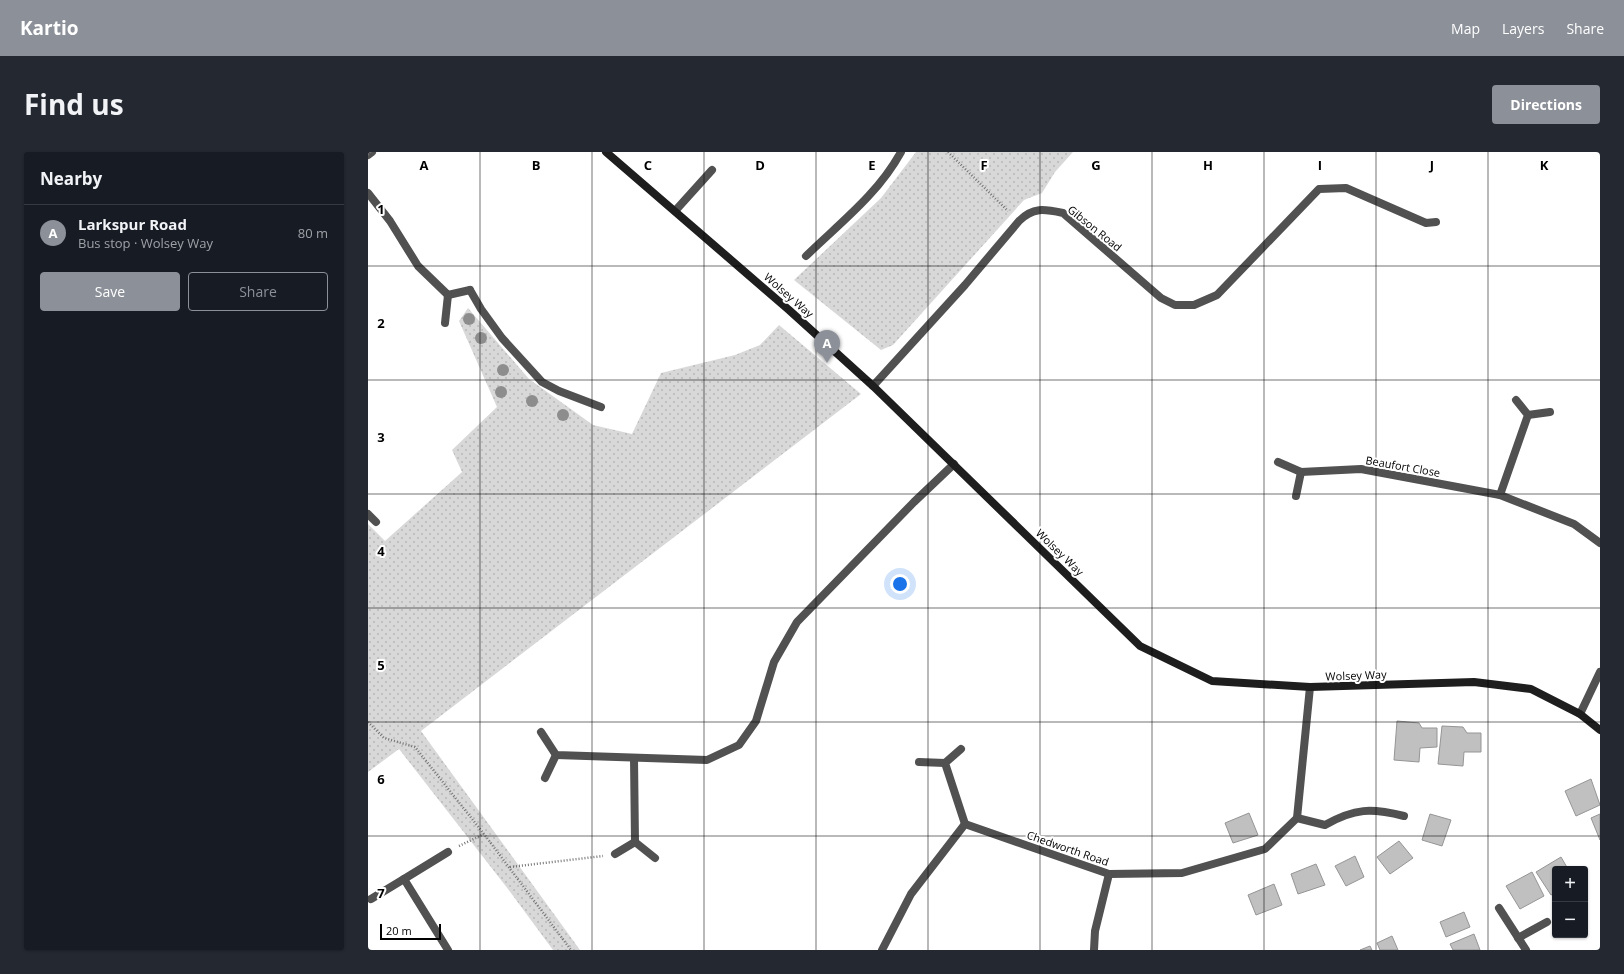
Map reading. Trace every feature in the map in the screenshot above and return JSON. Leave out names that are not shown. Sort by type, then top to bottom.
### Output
[{"type":"street","points":[[368,155],[372,152]]},
{"type":"street","name":"Wolsey Way","points":[[606,152],[789,310],[873,386],[1140,646],[1212,681],[1310,687],[1474,682],[1531,689],[1580,714],[1600,730]]},
{"type":"street","points":[[806,256],[852,214],[876,187],[902,152]]},
{"type":"street","points":[[675,211],[712,170]]},
{"type":"street","name":"Gibson Road","points":[[873,386],[965,285],[1019,221],[1025,215],[1035,210],[1050,210],[1063,213],[1161,298],[1175,305],[1194,305],[1217,295],[1318,189],[1346,188],[1426,222],[1436,222]]},
{"type":"street","points":[[368,192],[390,222],[418,266],[448,295]]},
{"type":"street","points":[[448,295],[470,290],[481,309],[502,338],[542,382],[559,391],[601,407]]},
{"type":"street","points":[[445,323],[448,295]]},
{"type":"street","points":[[1516,400],[1528,415]]},
{"type":"street","points":[[1528,415],[1550,412]]},
{"type":"street","points":[[1500,495],[1528,415]]},
{"type":"street","name":"Beaufort Close","points":[[1278,462],[1301,472],[1361,469],[1500,495],[1574,524],[1600,543]]},
{"type":"street","points":[[556,755],[707,760],[739,745],[756,721],[774,662],[797,622],[914,502],[954,464]]},
{"type":"street","points":[[1296,496],[1301,472]]},
{"type":"street","points":[[368,514],[376,522]]},
{"type":"street","points":[[1580,714],[1600,672]]},
{"type":"street","points":[[1310,687],[1297,818],[1325,825],[1354,812],[1376,810],[1404,816]]},
{"type":"street","points":[[542,732],[556,755]]},
{"type":"street","points":[[919,762],[945,763],[961,749]]},
{"type":"street","points":[[545,778],[556,755]]},
{"type":"street","points":[[634,758],[635,842]]},
{"type":"street","points":[[882,950],[911,894],[965,824],[945,763]]},
{"type":"street","name":"Chedworth Road","points":[[965,824],[1109,874],[1182,873],[1265,849],[1297,818]]},
{"type":"street","points":[[615,854],[635,842]]},
{"type":"street","points":[[635,842],[656,858]]},
{"type":"street","points":[[371,899],[448,852]]},
{"type":"street","points":[[1094,950],[1095,931],[1109,874]]},
{"type":"street","points":[[404,879],[448,950]]},
{"type":"street","points":[[1499,908],[1526,950]]},
{"type":"street","points":[[1518,938],[1547,922]]},
{"type":"path","points":[[948,152],[1019,221]]},
{"type":"path","points":[[368,722],[384,738],[415,747],[510,867],[571,950]]},
{"type":"path","points":[[448,852],[484,834]]},
{"type":"path","points":[[510,867],[615,854]]},
{"type":"shaded area","points":[[916,152],[1073,152],[1055,172],[1042,193],[1024,200],[893,345],[881,350],[794,280],[881,198]]},
{"type":"shaded area","points":[[468,308],[529,379],[593,425],[632,434],[661,373],[735,355],[760,345],[779,325],[861,394],[421,731],[580,950],[553,950],[508,889],[399,749],[368,772],[368,524],[385,541],[462,472],[452,450],[497,407],[459,321]]},
{"type":"building","points":[[1397,721],[1419,723],[1422,728],[1437,728],[1437,747],[1420,748],[1419,762],[1394,760]]},
{"type":"building","points":[[1442,726],[1463,727],[1467,733],[1481,733],[1481,752],[1464,752],[1463,766],[1438,764]]},
{"type":"building","points":[[1591,779],[1600,805],[1576,816],[1565,791]]},
{"type":"building","points":[[1249,813],[1258,835],[1233,843],[1225,823]]},
{"type":"building","points":[[1430,814],[1451,820],[1442,846],[1422,840]]},
{"type":"building","points":[[1600,814],[1600,840],[1591,818]]},
{"type":"building","points":[[1399,841],[1413,858],[1390,874],[1377,857]]},
{"type":"building","points":[[1355,856],[1364,877],[1346,886],[1335,866]]},
{"type":"building","points":[[1561,857],[1566,866],[1552,866],[1551,895],[1536,872]]},
{"type":"building","points":[[1316,864],[1325,885],[1298,894],[1291,874]]},
{"type":"building","points":[[1532,872],[1544,896],[1520,909],[1506,886]]},
{"type":"building","points":[[1274,884],[1282,905],[1256,915],[1248,895]]},
{"type":"building","points":[[1464,912],[1470,927],[1446,937],[1440,922]]},
{"type":"building","points":[[1474,934],[1480,950],[1453,950],[1450,944]]},
{"type":"building","points":[[1392,936],[1398,950],[1380,950],[1377,943]]},
{"type":"building","points":[[1370,946],[1372,950],[1360,950]]},
{"type":"place","name":"Larkspur Road","points":[[827,363]]}]
